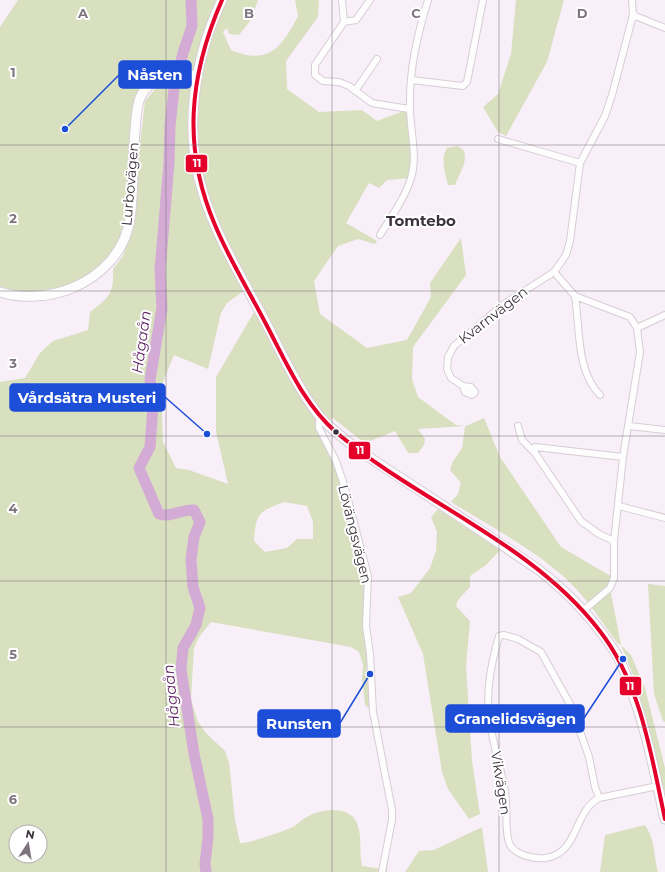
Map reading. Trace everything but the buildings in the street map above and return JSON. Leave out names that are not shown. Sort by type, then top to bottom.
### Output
[{"type":"street","points":[[222,0],[206,38],[198,76],[193,121],[197,168],[203,194],[224,245],[284,358],[319,414],[327,424],[370,458],[539,570],[562,588],[584,610],[617,656],[626,677],[638,710],[665,819]]},
{"type":"street","points":[[342,0],[344,22],[318,59],[314,71],[317,78],[323,81],[340,82],[376,104],[410,110]]},
{"type":"street","points":[[344,22],[356,20],[370,0]]},
{"type":"street","points":[[380,235],[406,191],[411,178],[414,148],[410,110],[411,80],[417,36],[428,0]]},
{"type":"street","points":[[411,80],[463,86],[467,82],[483,0]]},
{"type":"street","points":[[584,610],[610,588],[614,578],[614,541],[619,506],[623,456],[639,363],[638,328],[630,317],[624,313],[575,296],[554,272],[566,255],[570,241],[580,163],[605,116],[632,15],[632,0]]},
{"type":"street","points":[[632,15],[665,28]]},
{"type":"street","points":[[355,90],[377,59]]},
{"type":"street","name":"Lurbovägen","points":[[0,292],[25,296],[64,291],[94,277],[118,252],[130,220],[132,156],[140,97],[153,83],[169,75],[185,74],[198,76]]},
{"type":"street","points":[[498,139],[580,163]]},
{"type":"street","name":"Kvarnvägen","points":[[463,386],[451,378],[447,369],[448,357],[454,346],[504,304],[554,272]]},
{"type":"street","points":[[575,296],[583,362],[593,388],[600,395]]},
{"type":"street","points":[[638,328],[665,315]]},
{"type":"street","name":"Lövängsvägen","points":[[319,414],[319,428],[336,461],[344,485],[368,576],[366,626],[370,654],[373,712],[392,810],[392,820],[382,872]]},
{"type":"street","points":[[518,426],[522,440],[535,453],[581,521],[599,534],[614,541]]},
{"type":"street","points":[[629,426],[665,430]]},
{"type":"street","points":[[535,453],[536,447],[623,456]]},
{"type":"street","points":[[619,506],[665,518]]},
{"type":"street","name":"Vikvägen","points":[[504,635],[518,639],[541,652],[571,706],[589,757],[595,787],[599,798],[592,802],[583,814],[569,845],[556,855],[540,858],[528,856],[516,852],[510,845],[508,840],[506,794],[490,721],[490,668],[499,636],[504,635]]},
{"type":"street","points":[[599,798],[658,786]]},
{"type":"green space","points":[[18,0],[258,0],[251,20],[239,35],[229,34],[227,28],[223,32],[231,50],[255,56],[273,51],[286,37],[298,16],[295,0],[319,0],[318,17],[286,61],[287,89],[319,112],[362,110],[377,121],[409,109],[413,136],[411,178],[387,180],[379,188],[369,183],[346,223],[377,241],[375,244],[358,239],[338,246],[314,281],[320,314],[367,348],[407,340],[431,297],[430,283],[461,238],[466,275],[413,347],[412,379],[418,397],[456,425],[466,426],[484,418],[500,457],[561,547],[614,578],[610,588],[621,645],[618,644],[586,600],[571,583],[550,565],[523,546],[451,502],[458,494],[461,483],[450,470],[452,463],[462,448],[465,426],[418,429],[425,439],[424,445],[418,453],[408,453],[395,431],[360,445],[362,441],[333,418],[319,429],[336,461],[368,576],[366,620],[373,712],[365,705],[362,679],[363,665],[359,652],[351,647],[211,622],[199,637],[194,648],[191,699],[198,722],[206,733],[225,751],[229,762],[235,820],[240,843],[288,829],[295,826],[305,818],[319,812],[327,810],[343,811],[355,819],[358,826],[362,866],[382,869],[390,833],[387,872],[0,872],[0,382],[25,378],[40,353],[53,341],[88,330],[90,312],[109,294],[113,284],[113,269],[123,256],[135,223],[138,160],[145,101],[155,89],[168,81],[162,72],[135,95],[130,133],[130,172],[125,217],[116,252],[101,268],[71,286],[29,294],[0,287],[0,27]],"holes":[[[248,288],[257,307],[216,377],[216,432],[228,484],[189,470],[176,468],[163,442],[161,387],[174,355],[208,369],[221,313],[227,303]],[[284,502],[307,506],[313,522],[313,539],[297,539],[287,548],[265,552],[254,541],[256,524],[260,515],[264,511]]]},
{"type":"green space","points":[[516,0],[564,0],[547,62],[506,136],[498,132],[483,107],[498,94],[511,54]]},
{"type":"green space","points":[[458,146],[464,151],[464,164],[455,185],[448,185],[443,161],[445,152],[447,148]]},
{"type":"green space","points":[[438,509],[500,550],[486,565],[470,576],[470,587],[458,600],[456,606],[470,621],[466,666],[472,761],[480,814],[469,819],[448,789],[442,772],[423,654],[398,597],[411,593],[430,568],[436,551],[437,532],[431,517]]},
{"type":"green space","points":[[648,584],[665,586],[665,722],[663,721],[654,694]]},
{"type":"green space","points":[[621,645],[631,655],[645,688],[665,768],[665,793],[635,680]]},
{"type":"green space","points":[[645,825],[653,842],[658,872],[600,872],[605,835]]},
{"type":"green space","points":[[482,827],[488,872],[405,872],[419,851],[434,850]]},
{"type":"waterway","name":"Hågaån","points":[[191,0],[192,26],[183,53],[174,89],[170,126],[169,163],[160,270],[162,308],[150,380],[153,405],[150,447],[139,468],[159,514],[168,515],[194,510],[200,522],[194,537],[191,560],[193,587],[200,608],[196,625],[183,648],[181,669],[194,754],[208,819],[205,864],[206,872]]},
{"type":"transit line","name":"11","points":[[222,0],[202,56],[197,84],[194,112],[194,140],[198,168],[204,196],[215,225],[233,263],[289,368],[315,410],[337,433],[369,458],[403,481],[508,547],[541,572],[572,599],[599,630],[613,651],[635,696],[649,745],[665,819]]},
{"type":"place","name":"Nåsten","points":[[65,129]]},
{"type":"place","name":"Vårdsätra Musteri","points":[[207,434]]},
{"type":"place","name":"Granelidsvägen","points":[[623,659]]},
{"type":"place","name":"Runsten","points":[[370,674]]},
{"type":"district","name":"Tomtebo","points":[[421,220]]}]
